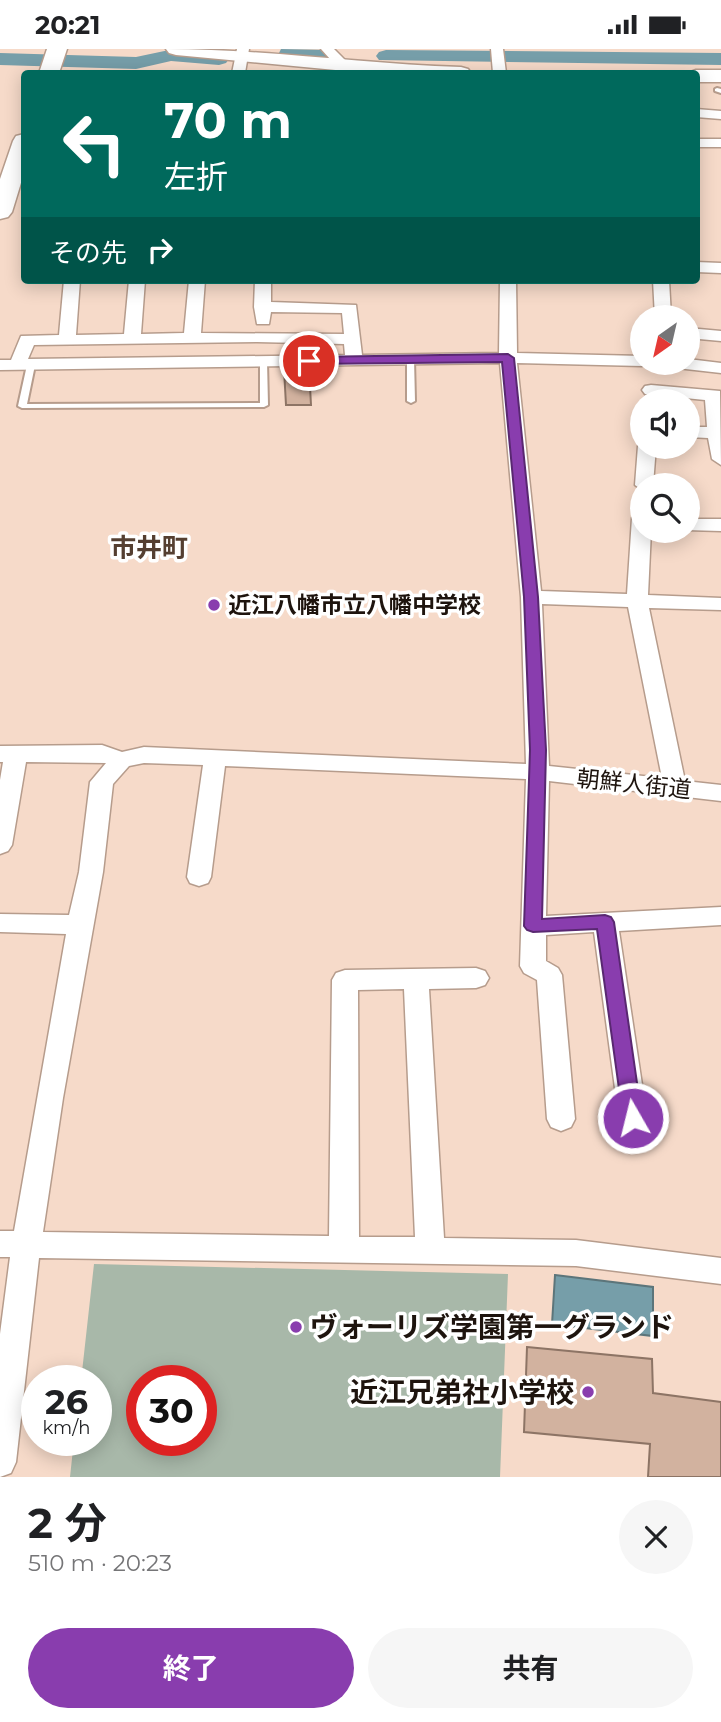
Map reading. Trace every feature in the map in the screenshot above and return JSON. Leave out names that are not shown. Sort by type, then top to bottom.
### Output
[{"type":"main road","points":[[185,49],[241,59],[335,57],[404,70]]},
{"type":"main road","points":[[700,78],[720,86]]},
{"type":"main road","points":[[0,212],[21,150]]},
{"type":"street","points":[[700,113],[721,115]]},
{"type":"street","points":[[700,143],[721,143]]},
{"type":"street","points":[[700,267],[721,268]]},
{"type":"street","points":[[66,340],[72,284]]},
{"type":"street","points":[[132,339],[137,284]]},
{"type":"street","points":[[192,338],[197,284]]},
{"type":"street","points":[[263,284],[263,361]]},
{"type":"street","points":[[508,284],[508,358],[531,597],[537,772],[533,967],[549,975],[561,1119]]},
{"type":"street","points":[[661,284],[662,305]]},
{"type":"street","points":[[262,307],[350,308],[354,360]]},
{"type":"street","points":[[700,334],[721,336]]},
{"type":"street","points":[[352,339],[27,340],[16,365],[508,358],[630,361]]},
{"type":"street","points":[[700,366],[721,368]]},
{"type":"street","points":[[700,395],[714,395],[721,459]]},
{"type":"street","points":[[700,432],[718,433]]},
{"type":"street","points":[[700,525],[721,525]]},
{"type":"street","points":[[641,543],[637,600],[675,788]]},
{"type":"street","points":[[531,597],[721,604]]},
{"type":"street","name":"朝鮮人街道","points":[[8,755],[102,753],[121,760],[144,755],[537,772],[721,793]]},
{"type":"street","points":[[0,845],[8,755]]},
{"type":"street","points":[[200,877],[215,759]]},
{"type":"street","points":[[0,1462],[13,1244],[49,1098],[73,977],[79,925],[91,872],[102,782],[121,760]]},
{"type":"street","points":[[533,926],[721,916]]},
{"type":"street","points":[[605,922],[633,1118]]},
{"type":"street","points":[[0,923],[79,925]]},
{"type":"street","points":[[344,1249],[345,980],[476,978]]},
{"type":"street","points":[[416,979],[430,1251]]},
{"type":"street","points":[[13,1244],[576,1253],[721,1271]]},
{"type":"lane","points":[[410,359],[411,401]]},
{"type":"lane","points":[[16,365],[22,406],[264,405],[263,361]]},
{"type":"green space","name":"ヴォーリズ学園第一グランド","points":[[94,1264],[508,1274],[500,1477],[70,1477],[72,1456],[112,1456],[112,1365],[83,1365]]},
{"type":"water","points":[[555,1275],[653,1287],[653,1336],[552,1324]]},
{"type":"building","points":[[309,368],[311,405],[286,405],[284,369]]},
{"type":"building","points":[[527,1347],[652,1359],[653,1393],[721,1402],[721,1477],[648,1477],[650,1444],[524,1432]]},
{"type":"waterway","points":[[289,53],[329,56]]},
{"type":"waterway","points":[[0,59],[136,63],[171,55],[219,59]]},
{"type":"waterway","points":[[386,56],[721,59]]},
{"type":"place","name":"近江八幡市立八幡中学校","points":[[214,605]]},
{"type":"place","name":"ヴォーリズ学園第一グランド","points":[[296,1327]]},
{"type":"place","name":"近江兄弟社小学校","points":[[588,1392]]},
{"type":"district","name":"市井町","points":[[149,548]]},
{"type":"route","points":[[309,361],[508,358],[531,597],[538,750],[533,926],[605,922],[633,1118]]}]
